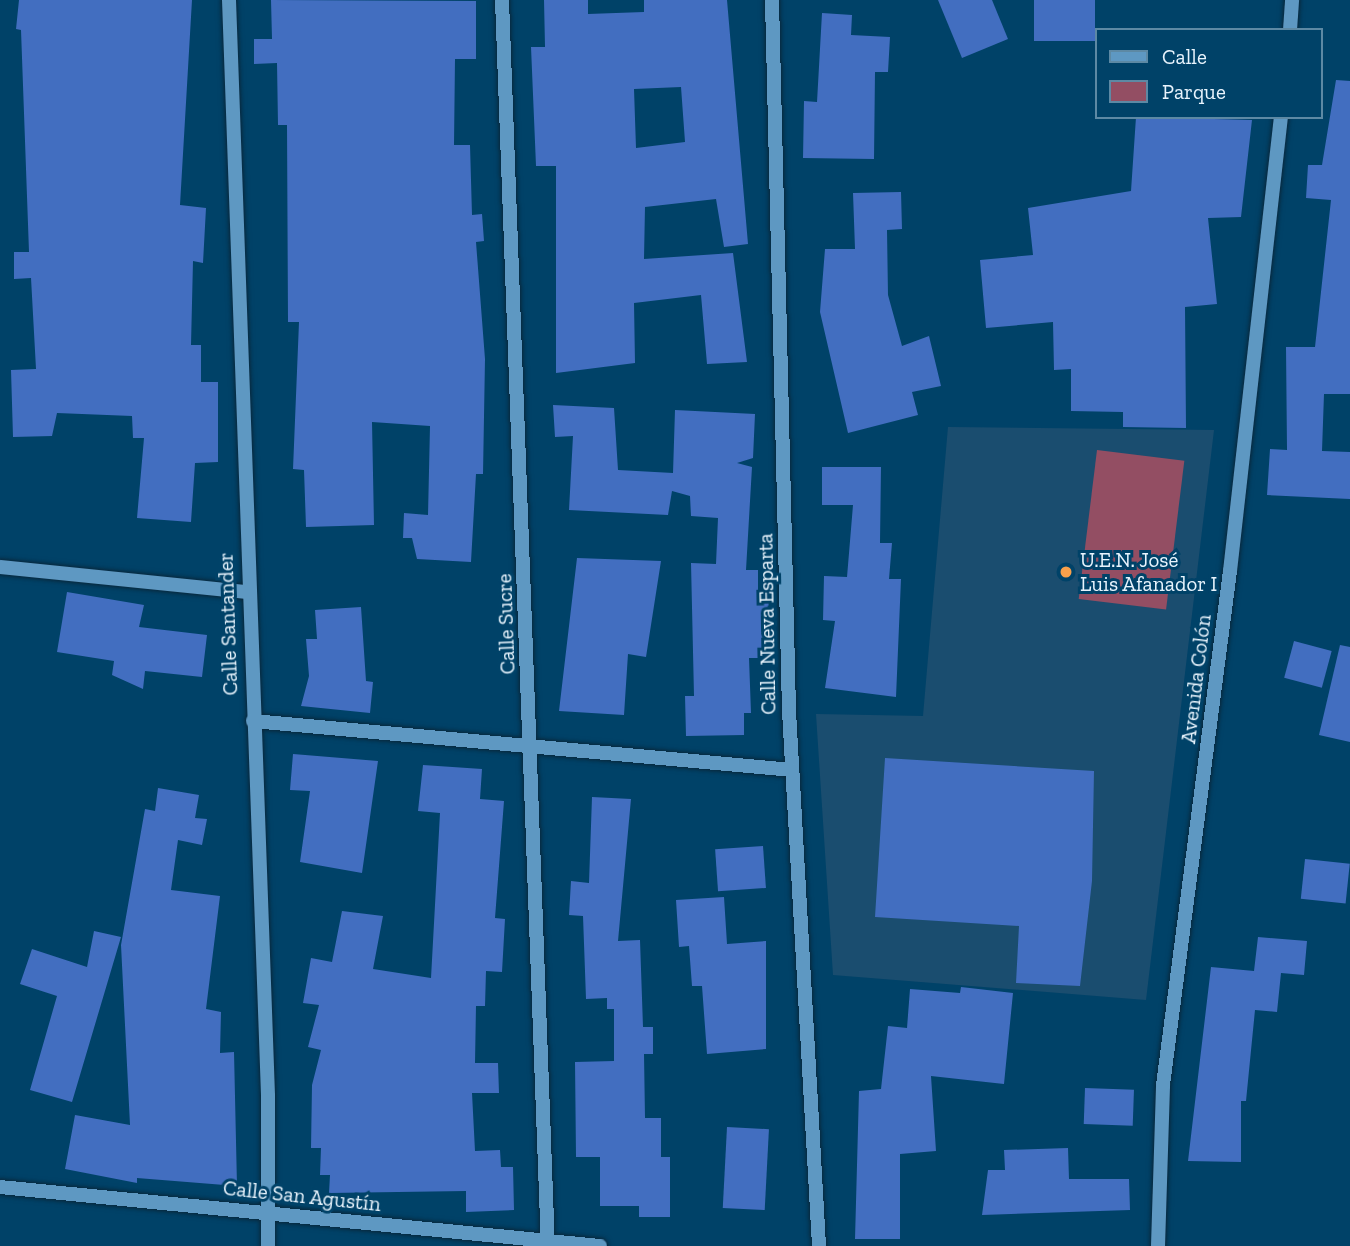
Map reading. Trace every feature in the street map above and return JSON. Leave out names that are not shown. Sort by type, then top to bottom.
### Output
[{"type":"street","name":"Calle Santander","points":[[229,0],[268,1246]]},
{"type":"street","name":"Calle Sucre","points":[[502,0],[532,746],[548,1243]]},
{"type":"street","name":"Calle Nueva Esparta","points":[[772,0],[792,769],[819,1246]]},
{"type":"street","points":[[1290,28],[1292,0]]},
{"type":"street","name":"Avenida Colón","points":[[1158,1246],[1163,1085],[1230,571],[1281,119]]},
{"type":"street","points":[[0,567],[248,592]]},
{"type":"street","points":[[253,721],[792,769]]},
{"type":"street","name":"Calle San Agustín","points":[[0,1187],[548,1243],[600,1246]]},
{"type":"shaded area","name":"U.E.N. José Luis Afanador I","points":[[948,427],[1214,430],[1146,1000],[833,975],[816,714],[923,716]]},
{"type":"green space","points":[[1097,450],[1184,461],[1166,610],[1079,599]]},
{"type":"building","points":[[19,0],[192,0],[180,205],[206,208],[203,263],[193,261],[191,345],[201,345],[201,382],[218,382],[218,462],[195,463],[191,522],[137,518],[144,438],[133,438],[132,416],[57,413],[52,436],[13,437],[11,370],[36,369],[31,278],[14,279],[14,252],[29,252],[21,30],[16,29]]},
{"type":"building","points":[[271,0],[476,1],[476,59],[455,59],[454,145],[470,145],[472,215],[482,214],[484,241],[476,242],[485,359],[483,474],[476,474],[471,562],[417,559],[412,538],[403,538],[404,513],[428,515],[430,426],[372,422],[374,525],[306,527],[304,470],[293,469],[299,322],[288,322],[287,125],[278,125],[277,63],[254,64],[254,39],[272,39]]},
{"type":"building","points":[[544,0],[588,0],[588,14],[644,12],[644,0],[727,0],[748,244],[724,247],[716,199],[645,207],[644,259],[733,253],[747,362],[707,364],[701,295],[634,303],[635,363],[556,373],[556,166],[536,166],[531,47],[545,47]],"holes":[[[681,87],[685,142],[636,148],[634,89]]]},
{"type":"building","points":[[938,0],[992,0],[1008,39],[962,58]]},
{"type":"building","points":[[1034,0],[1095,0],[1094,41],[1034,41]]},
{"type":"building","points":[[822,13],[852,15],[851,35],[890,37],[888,72],[875,72],[874,159],[803,158],[804,101],[817,102]]},
{"type":"building","points":[[1336,80],[1350,81],[1350,394],[1324,394],[1322,451],[1350,452],[1350,499],[1267,495],[1270,449],[1287,450],[1286,347],[1315,347],[1331,200],[1306,198],[1308,165],[1322,165]]},
{"type":"building","points":[[1136,119],[1252,120],[1241,217],[1208,218],[1217,304],[1185,307],[1186,428],[1123,427],[1123,412],[1071,411],[1071,369],[1054,370],[1053,322],[986,328],[980,260],[1033,255],[1028,208],[1131,191]]},
{"type":"building","points":[[901,192],[902,229],[887,230],[888,295],[902,346],[929,336],[941,386],[912,392],[918,415],[848,433],[820,312],[825,249],[855,249],[853,193]]},
{"type":"building","points":[[553,405],[614,408],[618,470],[673,473],[675,410],[755,414],[753,458],[737,463],[752,467],[746,570],[758,570],[758,594],[769,595],[767,658],[749,658],[751,713],[744,713],[744,735],[686,736],[685,696],[694,696],[691,563],[716,564],[718,518],[691,516],[690,496],[672,491],[668,515],[569,510],[573,436],[555,437]]},
{"type":"building","points":[[822,467],[881,467],[880,543],[892,543],[889,579],[901,579],[896,697],[825,688],[835,621],[823,620],[824,576],[847,577],[853,505],[822,505]]},
{"type":"building","points":[[577,558],[661,561],[646,657],[628,654],[624,715],[559,711]]},
{"type":"building","points":[[67,592],[144,605],[139,627],[207,635],[202,677],[145,671],[143,689],[112,675],[114,661],[57,652]]},
{"type":"building","points":[[361,607],[366,681],[373,682],[370,713],[301,706],[309,676],[306,639],[317,639],[315,610]]},
{"type":"building","points":[[1294,641],[1332,651],[1322,688],[1284,678]]},
{"type":"building","points":[[1340,645],[1350,647],[1350,742],[1319,735]]},
{"type":"building","points":[[293,754],[378,761],[362,873],[300,862],[310,791],[290,790]]},
{"type":"building","points":[[885,758],[1094,771],[1092,881],[1080,986],[1016,983],[1019,926],[875,917]]},
{"type":"building","points":[[423,765],[482,769],[480,799],[504,801],[495,918],[505,919],[502,972],[486,971],[485,1006],[476,1006],[475,1063],[498,1063],[499,1093],[472,1093],[475,1151],[500,1150],[501,1167],[513,1167],[514,1210],[466,1212],[466,1191],[329,1193],[330,1175],[320,1175],[321,1148],[311,1148],[312,1085],[321,1050],[308,1047],[319,1005],[303,1003],[311,958],[332,962],[342,911],[383,916],[373,969],[431,978],[440,813],[418,811]]},
{"type":"building","points":[[158,788],[199,795],[195,818],[207,819],[202,845],[178,840],[171,890],[220,896],[206,1009],[221,1012],[220,1053],[234,1052],[237,1186],[137,1178],[137,1183],[65,1169],[75,1115],[130,1125],[121,945],[145,809],[155,811]]},
{"type":"building","points":[[592,797],[631,799],[618,941],[640,940],[643,1027],[653,1027],[653,1054],[644,1054],[645,1118],[661,1118],[661,1157],[670,1157],[670,1217],[639,1217],[639,1206],[600,1206],[600,1157],[576,1157],[575,1062],[614,1061],[614,1009],[607,1009],[607,998],[586,999],[583,916],[569,915],[571,881],[589,883]]},
{"type":"building","points":[[763,846],[766,888],[718,891],[715,849]]},
{"type":"building","points":[[1305,859],[1350,864],[1346,903],[1301,899]]},
{"type":"building","points":[[724,897],[727,944],[766,941],[766,1049],[707,1054],[702,986],[692,986],[689,946],[679,947],[676,900]]},
{"type":"building","points":[[94,931],[121,937],[72,1102],[30,1090],[57,996],[20,984],[32,949],[87,967]]},
{"type":"building","points":[[1258,937],[1307,941],[1304,975],[1281,973],[1277,1012],[1255,1010],[1246,1101],[1241,1101],[1241,1162],[1188,1161],[1211,967],[1254,971]]},
{"type":"building","points":[[961,987],[1013,993],[1004,1084],[931,1076],[936,1151],[900,1154],[900,1239],[855,1239],[859,1091],[881,1089],[888,1026],[907,1028],[910,989],[960,993]]},
{"type":"building","points":[[1085,1088],[1134,1090],[1133,1126],[1084,1124]]},
{"type":"building","points":[[727,1127],[769,1129],[765,1210],[723,1208]]},
{"type":"building","points":[[1068,1148],[1069,1179],[1129,1179],[1130,1210],[982,1215],[988,1170],[1005,1170],[1004,1150]]},
{"type":"place","name":"U.E.N. José Luis Afanador I","points":[[1066,572]]}]
